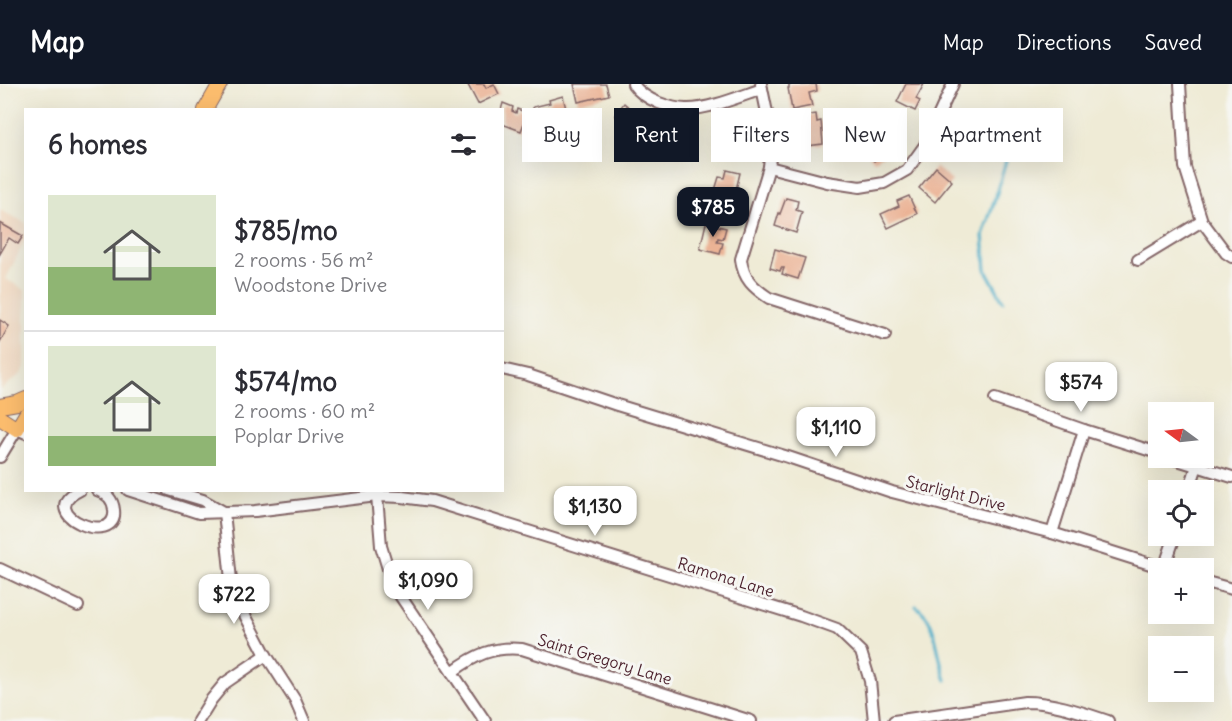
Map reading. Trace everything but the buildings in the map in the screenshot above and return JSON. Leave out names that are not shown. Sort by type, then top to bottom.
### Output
[{"type":"main road","points":[[206,108],[220,84]]},
{"type":"main road","points":[[0,406],[24,400]]},
{"type":"main road","points":[[0,418],[22,433]]},
{"type":"street","points":[[633,84],[637,90],[652,100],[668,106],[688,109],[707,106],[762,87],[770,127],[769,167],[741,259],[742,269],[756,289],[769,298],[885,335]]},
{"type":"street","points":[[769,167],[827,182],[860,187],[884,183],[907,170],[919,154],[953,84]]},
{"type":"street","points":[[1180,84],[1185,167],[1202,221],[1226,253],[1232,257]]},
{"type":"street","points":[[1138,260],[1202,221]]},
{"type":"street","name":"Starlight Drive","points":[[504,369],[528,375],[892,492],[1052,533],[1148,563]]},
{"type":"street","points":[[994,399],[1148,450]]},
{"type":"street","points":[[1052,533],[1084,430]]},
{"type":"street","points":[[0,457],[22,433]]},
{"type":"street","points":[[1203,468],[1232,477]]},
{"type":"street","points":[[76,492],[66,504],[65,510],[68,516],[100,528],[107,527],[115,516],[111,499],[101,492]]},
{"type":"street","name":"Ramona Lane","points":[[134,492],[199,513],[255,511],[377,496],[402,496],[432,501],[837,629],[861,652],[870,681],[874,721]]},
{"type":"street","points":[[169,504],[171,492]]},
{"type":"street","name":"Ramona Lane","points":[[175,492],[203,500],[224,512]]},
{"type":"street","points":[[314,492],[315,503]]},
{"type":"street","points":[[377,496],[381,546],[399,594],[485,721]]},
{"type":"street","points":[[224,512],[231,580],[237,600],[266,655],[296,700],[304,721]]},
{"type":"street","points":[[0,569],[78,606]]},
{"type":"street","points":[[1214,584],[1232,589]]},
{"type":"street","name":"Saint Gregory Lane","points":[[452,672],[486,652],[508,648],[522,649],[751,721]]},
{"type":"street","points":[[198,721],[225,683],[266,655]]},
{"type":"street","points":[[894,721],[1040,702],[1108,721]]},
{"type":"shaded area","points":[[0,210],[24,222],[24,242],[6,279],[24,289],[24,369],[1,390]]},
{"type":"waterway","points":[[1003,301],[986,270],[983,235],[1006,162]]},
{"type":"waterway","points":[[916,606],[930,622],[946,680]]}]
